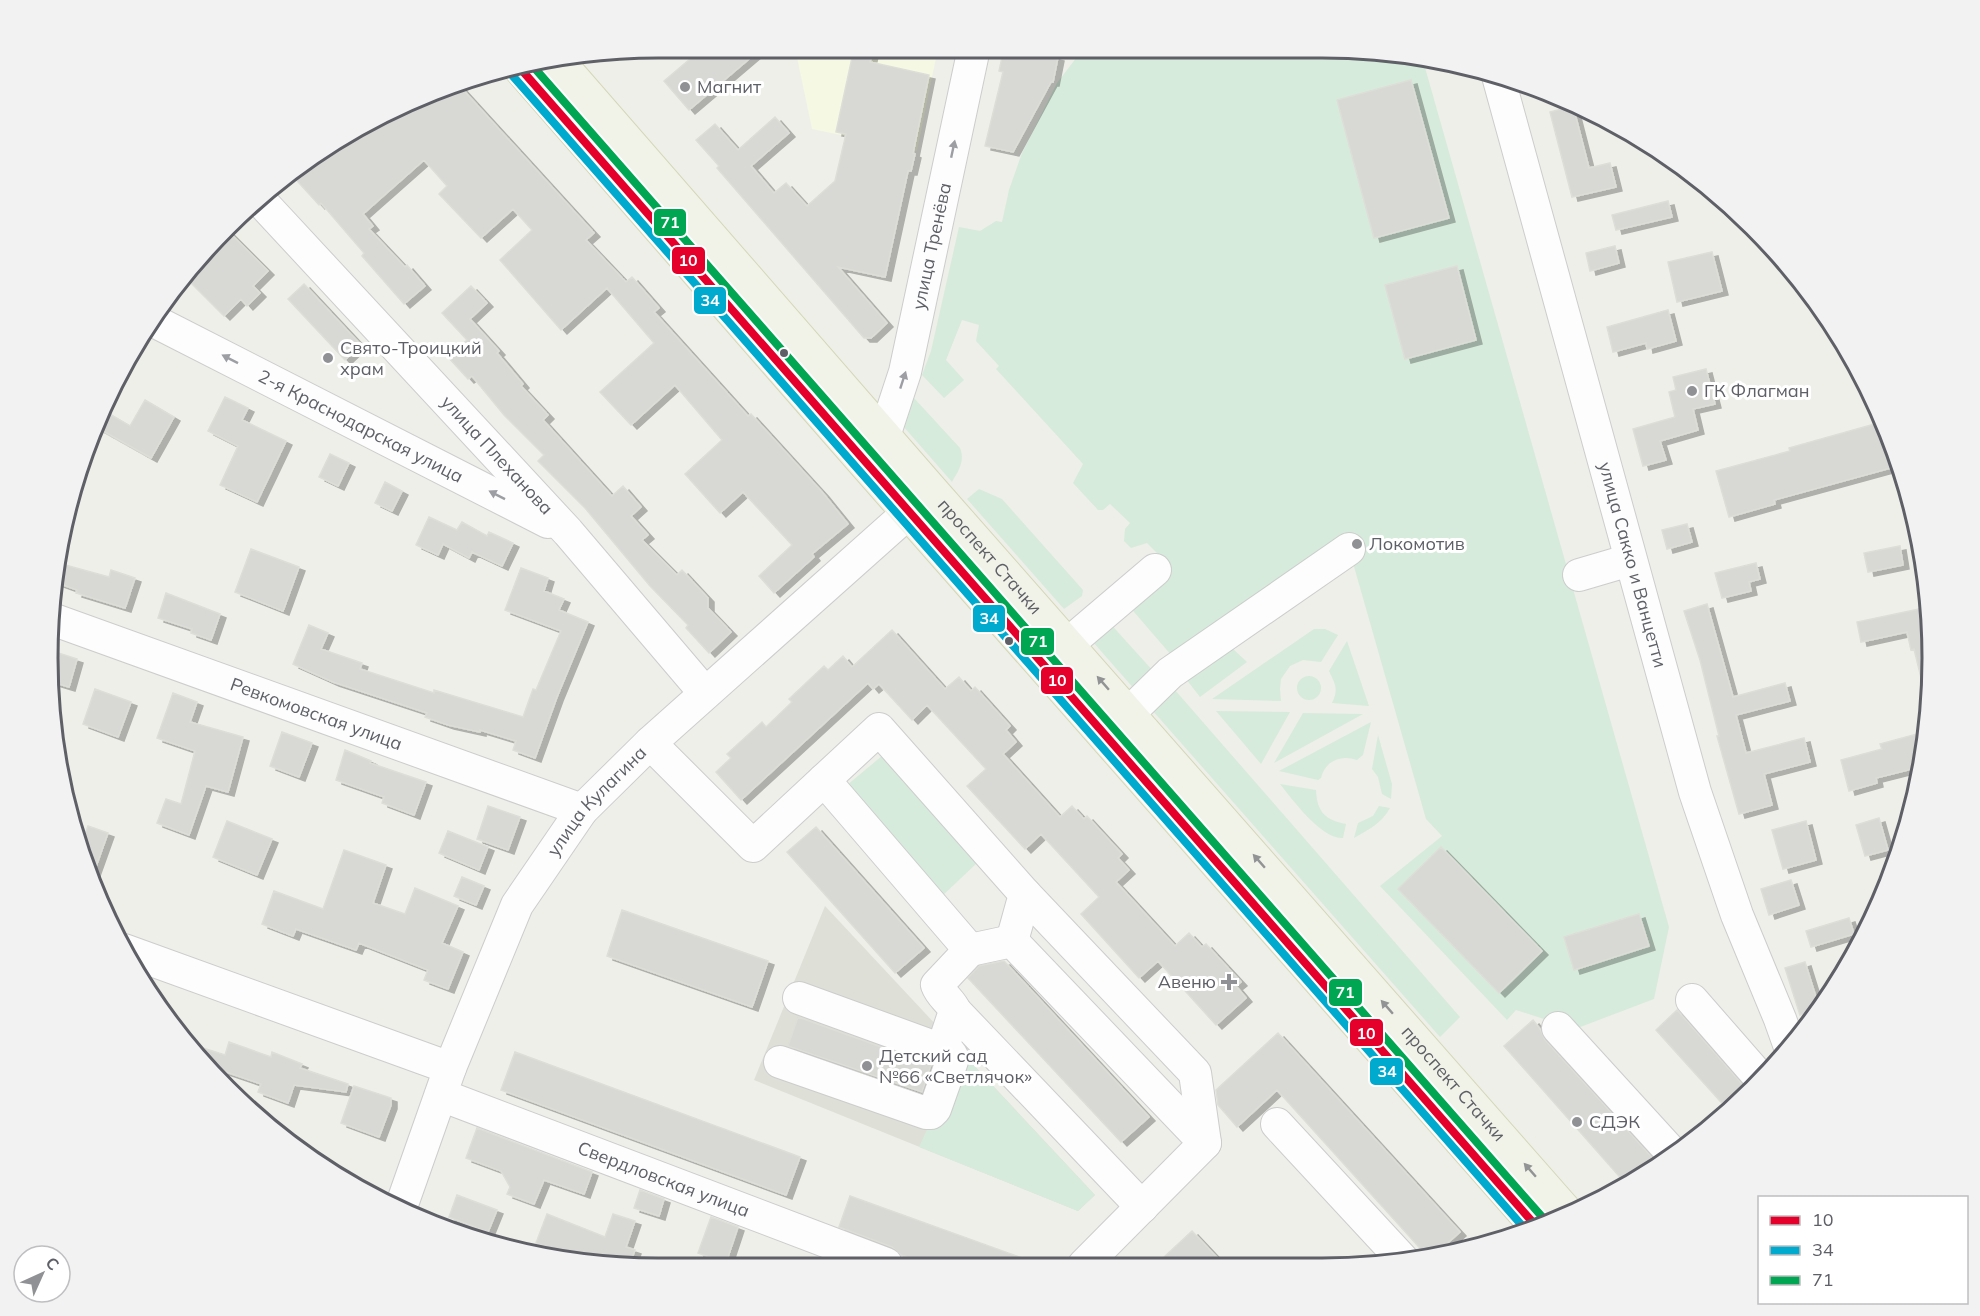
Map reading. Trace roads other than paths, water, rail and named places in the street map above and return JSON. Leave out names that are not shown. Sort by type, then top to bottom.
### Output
[{"type":"main road","name":"проспект Стачки","points":[[563,67],[932,491],[1562,1207]]},
{"type":"main road","name":"проспект Стачки","points":[[525,74],[1531,1220]]},
{"type":"street","name":"улица Тренёва","points":[[884,436],[905,372],[972,58]]},
{"type":"street","name":"улица Сакко и Ванцетти","points":[[1501,86],[1695,792],[1737,915],[1786,1037]]},
{"type":"street","name":"улица Плеханова","points":[[265,205],[568,532],[705,693]]},
{"type":"street","name":"2-я Краснодарская улица","points":[[160,324],[568,532]]},
{"type":"street","name":"улица Кулагина","points":[[403,1201],[446,1082],[517,905],[582,810],[650,743],[932,491]]},
{"type":"street","points":[[1129,713],[1170,673],[1349,549]]},
{"type":"street","points":[[1579,575],[1630,560]]},
{"type":"street","points":[[1068,644],[1155,570]]},
{"type":"street","name":"Ревкомовская улица","points":[[60,622],[582,810]]},
{"type":"street","points":[[650,743],[753,846],[879,729],[1025,894],[1196,1073],[1205,1143]]},
{"type":"street","points":[[824,780],[970,950]]},
{"type":"street","points":[[1012,941],[1025,894]]},
{"type":"street","points":[[1012,941],[970,950],[937,985],[940,993],[1142,1207]]},
{"type":"street","points":[[1012,941],[1205,1143]]},
{"type":"street","name":"Свердловская улица","points":[[138,956],[871,1258]]},
{"type":"street","points":[[780,1062],[931,1113],[935,1109],[952,1061],[949,1052],[799,998]]},
{"type":"street","points":[[1692,1000],[1755,1072]]},
{"type":"street","points":[[942,1050],[955,1011]]},
{"type":"street","points":[[1558,1028],[1667,1148]]},
{"type":"street","points":[[1277,1124],[1396,1252]]},
{"type":"street","points":[[1091,1258],[1205,1143]]},
{"type":"place","name":"Магнит","points":[[685,87]]},
{"type":"place","name":"Свято-Троицкий храм","points":[[328,358]]},
{"type":"place","name":"ГК Флагман","points":[[1692,391]]},
{"type":"place","name":"Локомотив","points":[[1357,544]]},
{"type":"place","name":"Авеню","points":[[1229,982]]},
{"type":"place","name":"Детский сад №66 «Светлячок»","points":[[867,1066]]},
{"type":"place","name":"СДЭК","points":[[1577,1122]]}]
